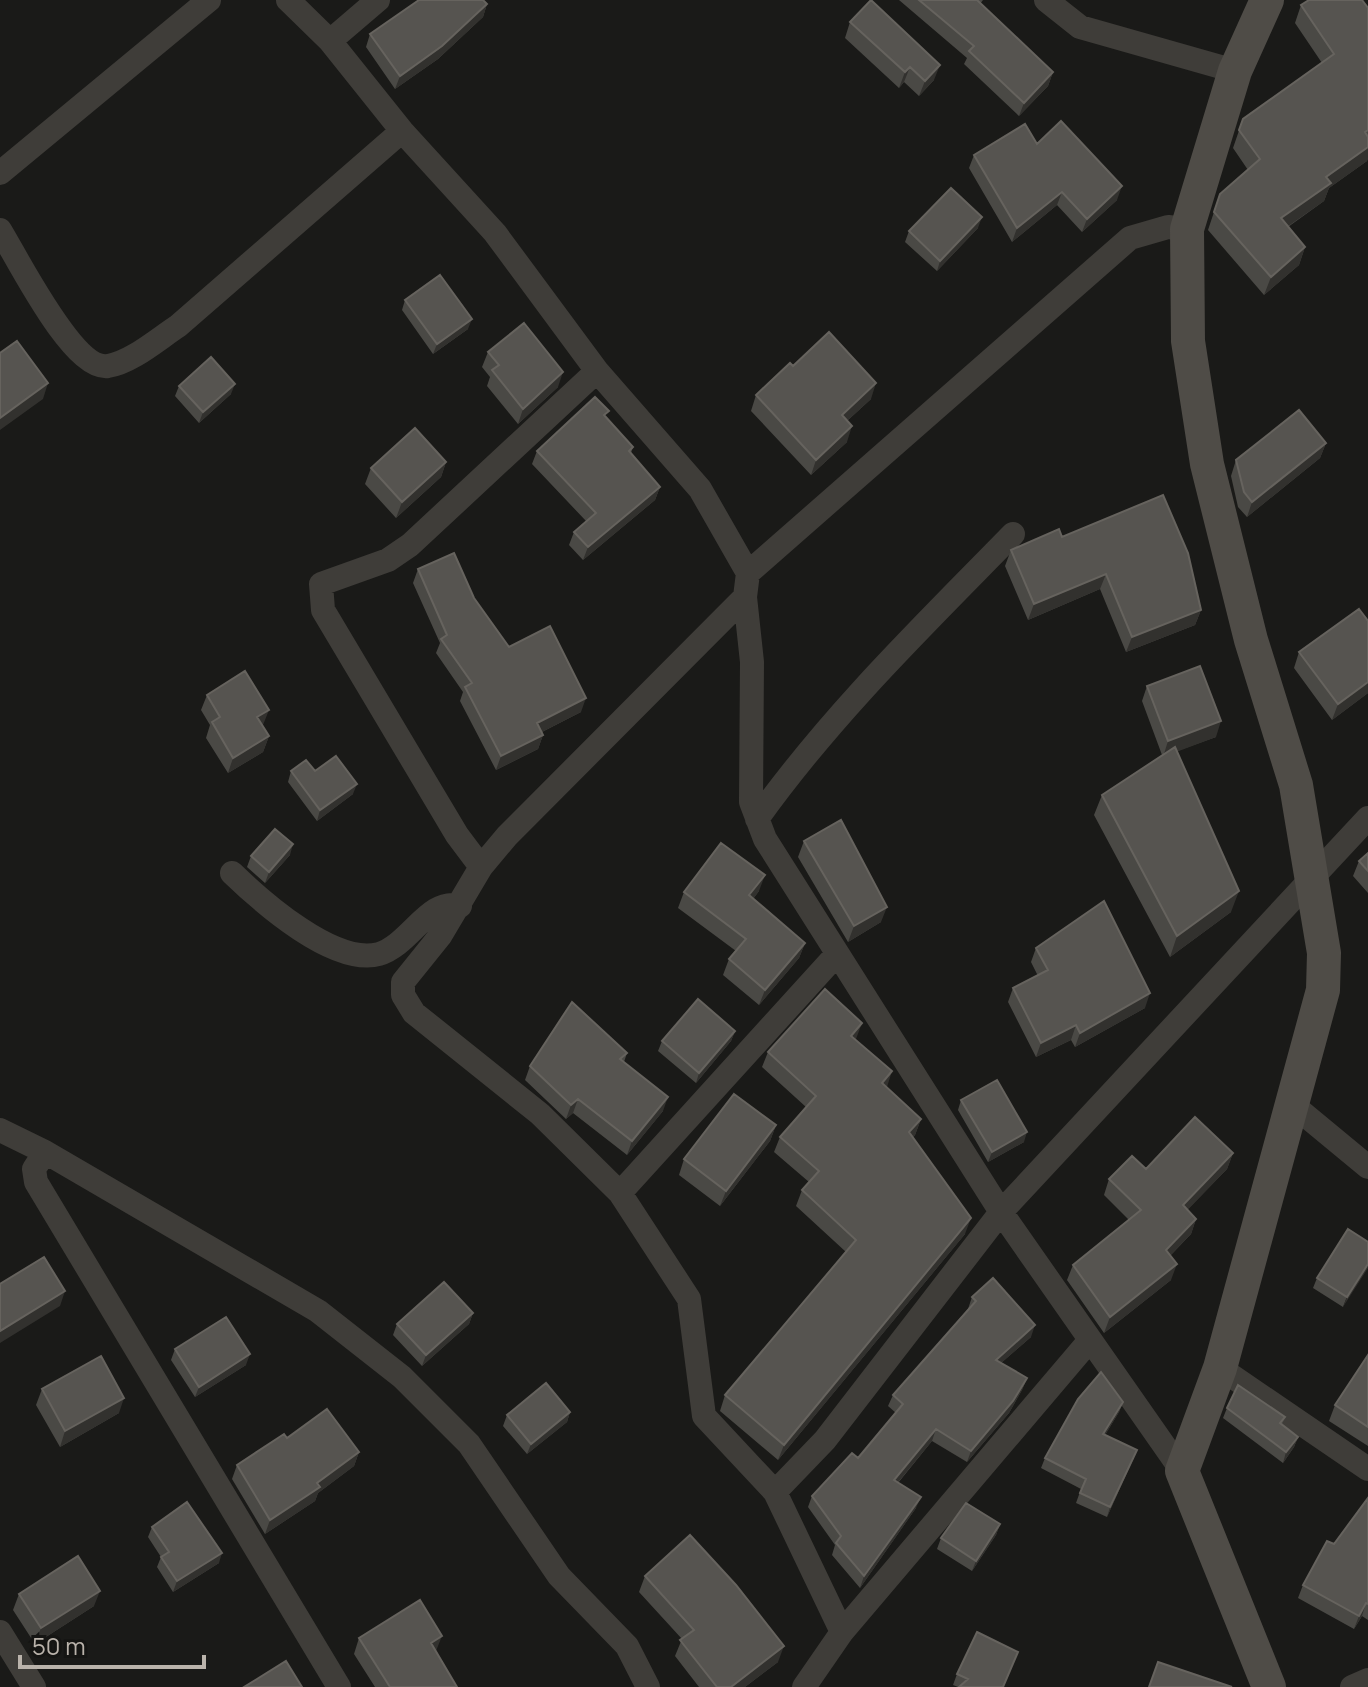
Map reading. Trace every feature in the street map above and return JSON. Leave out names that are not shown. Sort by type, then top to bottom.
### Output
[{"type":"street","points":[[0,173],[209,0]]},
{"type":"street","points":[[288,0],[330,41],[402,131],[495,233],[597,371],[700,489],[746,585],[752,662],[751,802],[765,839],[1001,1212],[1182,1471],[1269,1687]]},
{"type":"street","points":[[330,41],[378,0]]},
{"type":"street","points":[[1046,0],[1080,27],[1235,71]]},
{"type":"street","points":[[1182,1471],[1220,1368],[1323,990],[1324,953],[1296,785],[1251,640],[1207,464],[1188,341],[1187,229],[1235,71],[1267,0]]},
{"type":"street","points":[[0,230],[74,349],[92,364],[108,366],[140,351],[178,326],[402,131]]},
{"type":"street","points":[[842,1632],[775,1492],[704,1416],[689,1299],[620,1193],[540,1114],[414,1013],[406,1003],[403,982],[460,906],[481,867],[507,836],[746,585],[1130,238],[1168,227],[1187,229]]},
{"type":"street","points":[[481,867],[457,835],[323,610],[321,584],[388,560],[410,545],[597,371]]},
{"type":"street","points":[[757,819],[800,759],[878,671],[1013,534]]},
{"type":"street","points":[[775,1492],[825,1440],[1001,1212],[1368,818]]},
{"type":"street","points":[[232,873],[276,913],[301,929],[358,955],[384,952],[402,942],[439,906],[460,906]]},
{"type":"street","points":[[620,1193],[837,954]]},
{"type":"street","points":[[1293,1105],[1368,1167]]},
{"type":"street","points":[[0,1130],[45,1152],[318,1311],[402,1377],[469,1444],[559,1576],[627,1646],[648,1687]]},
{"type":"street","points":[[45,1152],[34,1169],[36,1182],[339,1687]]},
{"type":"street","points":[[804,1687],[842,1632],[1090,1340]]},
{"type":"street","points":[[1220,1368],[1368,1469]]},
{"type":"street","points":[[0,1632],[34,1687]]},
{"type":"street","points":[[1352,1687],[1368,1680]]},
{"type":"building","points":[[419,0],[483,0],[487,4],[442,46],[400,76],[370,34]]},
{"type":"building","points":[[871,0],[940,65],[925,81],[910,67],[905,72],[850,22]]},
{"type":"building","points":[[919,0],[977,0],[1053,72],[1024,103],[969,51],[974,46]]},
{"type":"building","points":[[1309,0],[1362,0],[1368,8],[1368,130],[1365,132],[1368,147],[1326,177],[1331,183],[1281,218],[1305,247],[1271,277],[1214,212],[1220,194],[1260,159],[1239,130],[1243,119],[1334,54],[1301,5]]},
{"type":"building","points":[[1061,121],[1122,186],[1087,219],[1062,192],[1017,228],[974,155],[1025,124],[1037,144]]},
{"type":"building","points":[[951,188],[982,217],[940,261],[909,231]]},
{"type":"building","points":[[440,275],[472,319],[437,344],[405,300]]},
{"type":"building","points":[[524,323],[563,372],[523,409],[492,370],[499,365],[488,352]]},
{"type":"building","points":[[829,332],[876,383],[842,415],[852,426],[816,460],[756,395]]},
{"type":"building","points":[[17,341],[48,383],[0,418],[0,353]]},
{"type":"building","points":[[211,357],[235,384],[203,412],[179,386]]},
{"type":"building","points":[[595,397],[609,411],[604,415],[633,447],[629,451],[660,487],[588,547],[574,532],[596,513],[537,451]]},
{"type":"building","points":[[1299,410],[1326,443],[1252,502],[1244,492],[1236,460]]},
{"type":"building","points":[[415,428],[446,462],[402,502],[371,468]]},
{"type":"building","points":[[1163,495],[1188,553],[1201,610],[1132,637],[1106,574],[1034,604],[1011,550],[1059,529],[1062,537]]},
{"type":"building","points":[[454,553],[474,598],[509,647],[550,626],[586,698],[537,723],[543,735],[501,756],[465,687],[472,683],[441,639],[447,635],[418,569]]},
{"type":"building","points":[[1359,609],[1368,621],[1368,682],[1338,704],[1299,652]]},
{"type":"building","points":[[1200,666],[1221,721],[1168,741],[1147,686]]},
{"type":"building","points":[[245,671],[269,710],[257,717],[269,736],[233,758],[212,722],[220,717],[207,695]]},
{"type":"building","points":[[1175,747],[1239,891],[1177,936],[1102,795]]},
{"type":"building","points":[[336,756],[357,784],[320,810],[291,771],[306,760],[315,771]]},
{"type":"building","points":[[841,820],[887,907],[854,926],[804,841]]},
{"type":"building","points":[[275,829],[293,844],[269,872],[251,856]]},
{"type":"building","points":[[721,843],[765,875],[749,895],[805,943],[765,990],[729,959],[746,939],[684,892]]},
{"type":"building","points":[[1368,853],[1368,871],[1359,861]]},
{"type":"building","points":[[1104,901],[1150,993],[1080,1033],[1076,1025],[1041,1043],[1013,988],[1048,970],[1036,948]]},
{"type":"building","points":[[825,989],[862,1023],[851,1036],[892,1071],[882,1083],[921,1119],[909,1132],[971,1218],[784,1445],[725,1395],[856,1240],[802,1190],[819,1171],[780,1137],[816,1096],[768,1052]]},
{"type":"building","points":[[698,999],[735,1031],[699,1073],[662,1041]]},
{"type":"building","points":[[572,1002],[627,1053],[620,1059],[668,1097],[632,1141],[578,1099],[571,1105],[530,1066]]},
{"type":"building","points":[[997,1080],[1027,1132],[992,1152],[961,1100]]},
{"type":"building","points":[[734,1094],[776,1125],[726,1191],[684,1159]]},
{"type":"building","points":[[1195,1117],[1233,1153],[1183,1205],[1196,1219],[1166,1250],[1177,1264],[1110,1317],[1073,1265],[1141,1210],[1109,1179],[1132,1156],[1146,1169]]},
{"type":"building","points":[[1348,1229],[1368,1242],[1368,1264],[1347,1297],[1317,1278]]},
{"type":"building","points":[[44,1257],[65,1291],[0,1331],[0,1284]]},
{"type":"building","points":[[993,1278],[1035,1325],[996,1360],[1027,1378],[1013,1401],[971,1451],[936,1429],[894,1480],[921,1497],[864,1576],[836,1543],[841,1536],[812,1496],[852,1453],[858,1458],[903,1404],[893,1395],[976,1301],[972,1297]]},
{"type":"building","points":[[444,1282],[473,1313],[426,1355],[397,1324]]},
{"type":"building","points":[[226,1317],[250,1354],[199,1387],[175,1349]]},
{"type":"building","points":[[1368,1355],[1368,1427],[1335,1405]]},
{"type":"building","points":[[101,1356],[124,1398],[65,1431],[42,1389]]},
{"type":"building","points":[[1101,1372],[1123,1402],[1103,1434],[1137,1450],[1110,1507],[1080,1493],[1086,1479],[1045,1458],[1078,1399]]},
{"type":"building","points":[[546,1383],[570,1412],[531,1444],[507,1415]]},
{"type":"building","points":[[1238,1385],[1285,1417],[1280,1423],[1298,1437],[1286,1452],[1227,1408]]},
{"type":"building","points":[[327,1409],[359,1452],[317,1483],[320,1487],[270,1520],[237,1465],[284,1434],[287,1438]]},
{"type":"building","points":[[1368,1498],[1368,1604],[1359,1616],[1303,1585],[1327,1541],[1334,1544]]},
{"type":"building","points":[[187,1502],[222,1553],[177,1581],[161,1557],[169,1552],[152,1527]]},
{"type":"building","points":[[966,1503],[1000,1524],[976,1561],[941,1538]]},
{"type":"building","points":[[690,1535],[736,1585],[784,1646],[731,1687],[717,1687],[680,1640],[694,1630],[645,1576]]},
{"type":"building","points":[[78,1556],[100,1591],[41,1628],[19,1594]]},
{"type":"building","points":[[420,1600],[442,1636],[431,1643],[457,1687],[390,1687],[359,1638]]},
{"type":"building","points":[[977,1632],[1018,1652],[1003,1687],[959,1687],[968,1679],[957,1674]]},
{"type":"building","points":[[286,1661],[302,1687],[244,1687]]},
{"type":"building","points":[[1158,1662],[1232,1687],[1149,1687]]}]
